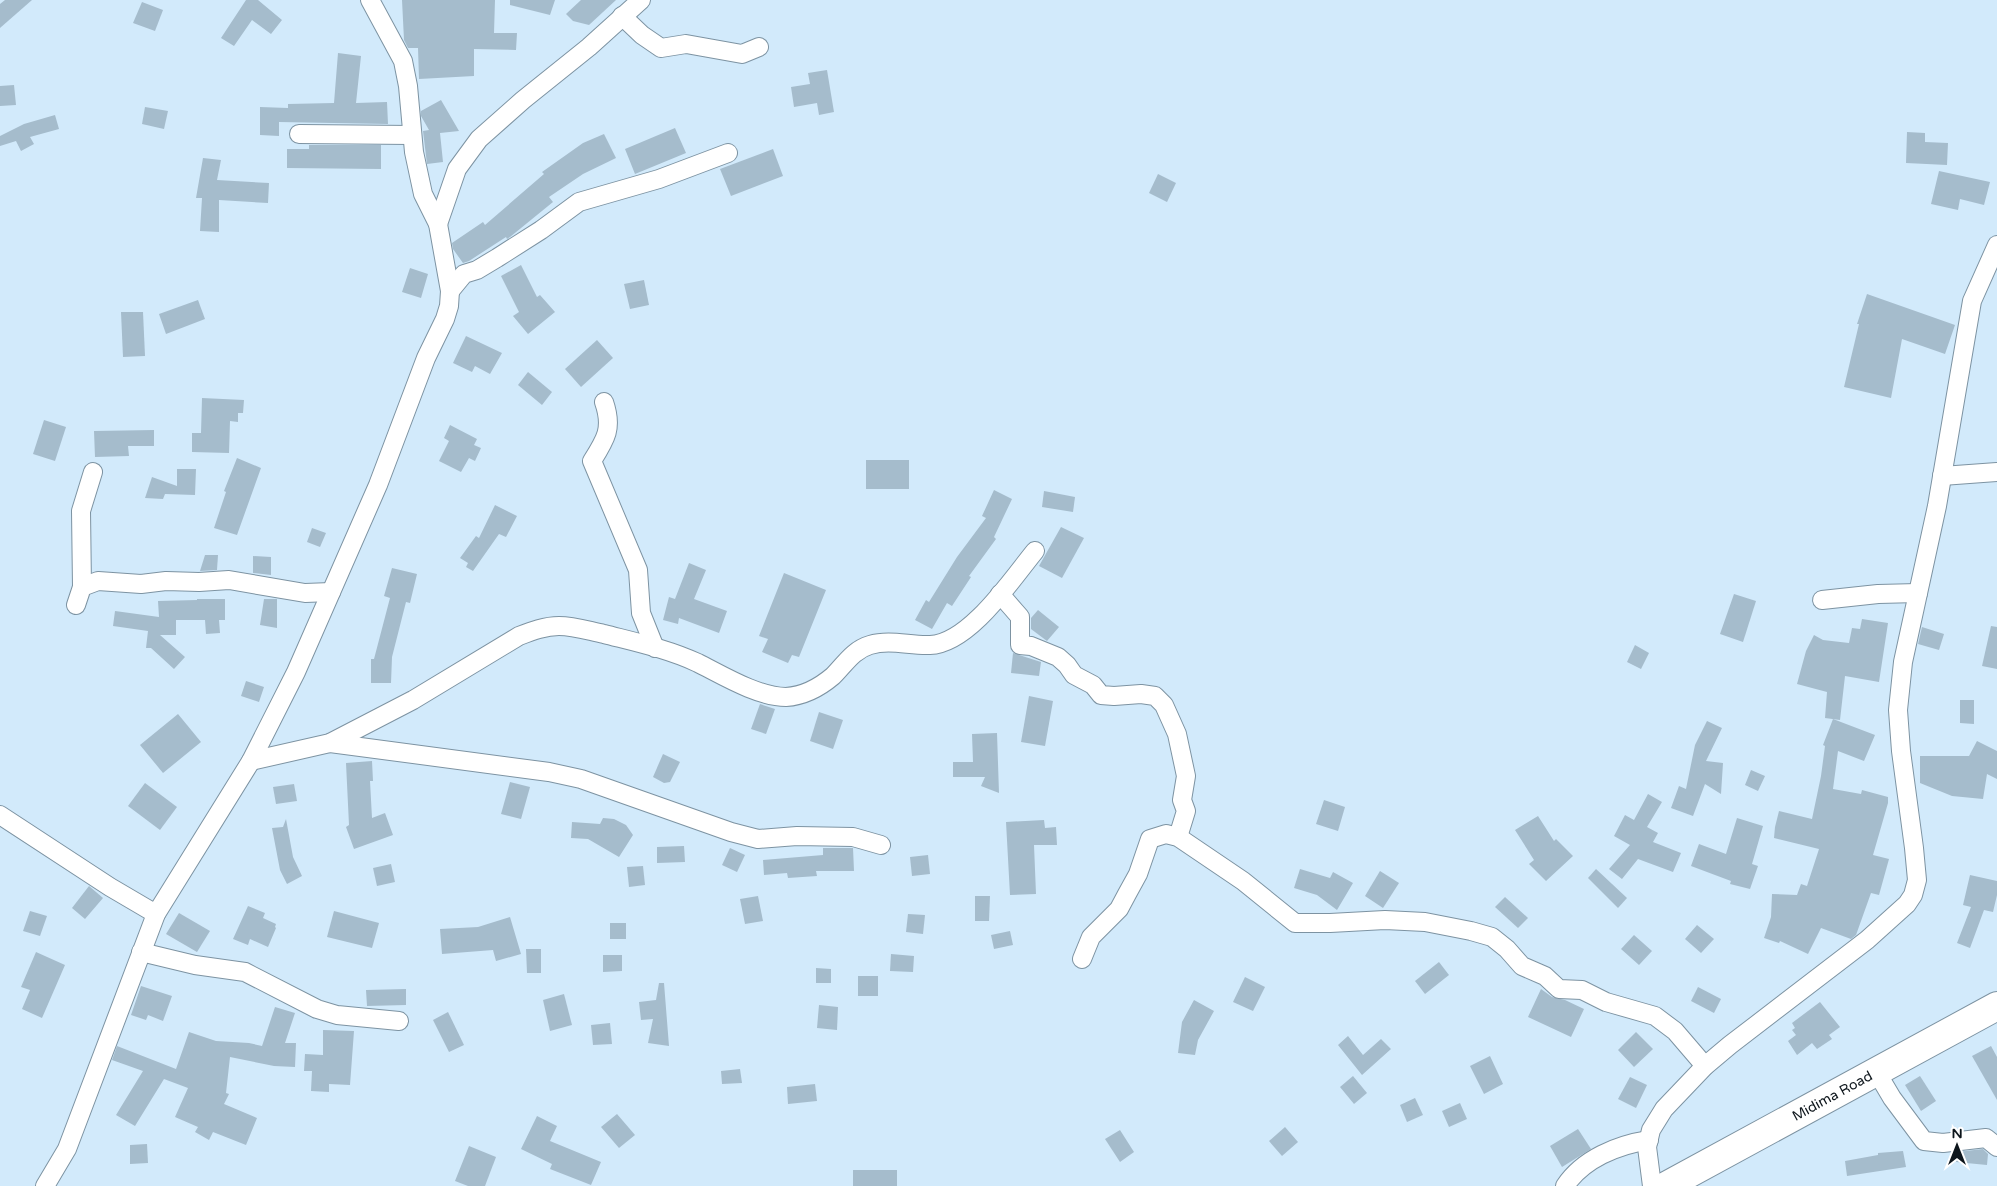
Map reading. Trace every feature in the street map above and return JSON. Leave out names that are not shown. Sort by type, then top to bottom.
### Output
[{"type":"main road","name":"Midima Road","points":[[1666,1186],[1997,1006]]},
{"type":"street","points":[[45,1186],[67,1149],[156,914],[251,761],[296,672],[378,485],[426,358],[445,319],[449,306],[450,291],[438,224],[424,194],[414,152],[408,86],[403,61],[370,0]]},
{"type":"street","points":[[438,224],[456,169],[480,139],[523,100],[589,47],[641,0]]},
{"type":"street","points":[[622,16],[642,35],[661,48],[686,44],[742,54],[759,48]]},
{"type":"street","points":[[299,134],[412,135]]},
{"type":"street","points":[[450,291],[464,274],[477,270],[497,258],[580,202],[660,179],[728,154]]},
{"type":"street","points":[[1652,1186],[1647,1147],[1651,1130],[1664,1109],[1705,1066],[1782,1003],[1813,982],[1867,940],[1908,904],[1913,895],[1917,880],[1916,864],[1901,751],[1898,710],[1902,662],[1926,564],[1972,300],[1997,245]]},
{"type":"street","points":[[604,402],[609,416],[607,436],[592,461],[638,570],[642,613],[655,648]]},
{"type":"street","points":[[76,605],[82,587],[81,511],[93,472]]},
{"type":"street","points":[[1942,476],[1997,472]]},
{"type":"street","points":[[251,761],[330,743],[413,700],[519,636],[536,629],[558,626],[579,628],[655,648],[695,662],[757,691],[785,697],[809,692],[832,676],[856,652],[868,645],[882,642],[932,645],[947,641],[976,621],[1035,552]]},
{"type":"street","points":[[82,587],[98,580],[141,584],[166,580],[199,582],[229,580],[305,593],[331,592]]},
{"type":"street","points":[[1822,600],[1878,594],[1918,593]]},
{"type":"street","points":[[1000,594],[1020,617],[1020,645],[1031,646],[1058,657],[1074,674],[1094,685],[1101,695],[1141,694],[1156,696],[1164,705],[1177,734],[1186,776],[1182,800],[1186,811],[1178,837]]},
{"type":"street","points":[[330,743],[549,772],[581,779],[731,832],[758,839],[798,836],[853,837],[881,845]]},
{"type":"street","points":[[0,815],[110,887],[156,914]]},
{"type":"street","points":[[1082,959],[1090,937],[1119,909],[1138,874],[1150,839],[1166,834],[1178,837],[1243,881],[1295,923],[1324,924],[1385,920],[1425,922],[1492,937],[1507,949],[1522,966],[1545,976],[1559,989],[1582,990],[1606,1002],[1655,1016],[1675,1032],[1705,1066]]},
{"type":"street","points":[[141,952],[195,965],[245,972],[317,1009],[337,1015],[399,1021]]},
{"type":"street","points":[[1876,1071],[1892,1098],[1924,1141],[1943,1143],[1986,1138],[1997,1147]]},
{"type":"street","points":[[1565,1186],[1571,1177],[1598,1157],[1632,1143],[1649,1140]]},
{"type":"building","points":[[5,0],[32,0],[0,28],[0,4]]},
{"type":"building","points":[[246,0],[258,0],[282,20],[271,34],[252,20],[234,46],[221,38]]},
{"type":"building","points":[[402,0],[495,0],[494,33],[517,33],[516,50],[474,49],[474,76],[419,79],[418,48],[408,48],[404,40]]},
{"type":"building","points":[[510,0],[555,0],[550,15],[510,5]]},
{"type":"building","points":[[581,0],[616,0],[589,25],[573,21],[566,14]]},
{"type":"building","points":[[142,2],[163,10],[155,31],[133,23]]},
{"type":"building","points":[[338,53],[361,56],[356,103],[387,102],[388,124],[279,122],[279,136],[260,135],[260,107],[288,108],[288,104],[334,103]]},
{"type":"building","points":[[827,70],[834,112],[819,115],[817,103],[794,107],[791,87],[810,84],[808,73]]},
{"type":"building","points":[[14,85],[16,105],[0,106],[0,86]]},
{"type":"building","points":[[441,100],[459,131],[440,133],[443,162],[427,164],[423,131],[429,130],[421,116],[421,111]]},
{"type":"building","points":[[145,107],[168,111],[164,129],[142,124]]},
{"type":"building","points":[[55,115],[59,129],[30,137],[34,144],[21,151],[16,141],[0,146],[0,136],[24,124]]},
{"type":"building","points":[[675,128],[686,153],[635,174],[625,149]]},
{"type":"building","points":[[1907,132],[1925,133],[1925,142],[1948,143],[1947,165],[1906,163]]},
{"type":"building","points":[[604,134],[616,158],[583,174],[549,197],[553,202],[510,237],[507,239],[506,237],[463,263],[453,249],[452,243],[483,222],[485,225],[544,174],[542,172],[583,143]]},
{"type":"building","points":[[309,145],[381,145],[381,169],[287,168],[287,149],[309,149]]},
{"type":"building","points":[[773,149],[783,176],[731,196],[720,169]]},
{"type":"building","points":[[203,158],[221,160],[217,180],[269,183],[268,203],[219,200],[219,232],[200,231],[202,198],[196,198]]},
{"type":"building","points":[[1939,171],[1990,182],[1984,205],[1960,199],[1958,210],[1931,204]]},
{"type":"building","points":[[1158,174],[1176,183],[1167,202],[1149,193]]},
{"type":"building","points":[[521,265],[537,297],[540,295],[555,312],[528,334],[513,316],[519,312],[501,276]]},
{"type":"building","points":[[410,268],[428,274],[421,298],[402,292]]},
{"type":"building","points":[[644,280],[649,305],[630,309],[624,284]]},
{"type":"building","points":[[1867,294],[1955,325],[1945,354],[1902,339],[1891,398],[1844,387],[1859,324],[1857,324]]},
{"type":"building","points":[[198,300],[205,319],[166,334],[159,314]]},
{"type":"building","points":[[121,312],[143,312],[145,356],[123,357]]},
{"type":"building","points":[[466,336],[502,353],[490,374],[475,366],[472,372],[453,363]]},
{"type":"building","points":[[597,340],[613,358],[581,387],[565,369]]},
{"type":"building","points":[[528,372],[552,392],[542,405],[518,385]]},
{"type":"building","points":[[202,398],[244,400],[243,413],[238,413],[238,422],[230,421],[229,453],[192,452],[192,433],[201,433]]},
{"type":"building","points":[[44,420],[66,427],[55,461],[33,454]]},
{"type":"building","points":[[450,425],[477,439],[474,445],[481,448],[475,461],[469,458],[461,472],[439,461],[449,441],[444,438]]},
{"type":"building","points":[[154,430],[154,446],[128,446],[129,456],[95,457],[94,431]]},
{"type":"building","points":[[237,458],[261,468],[237,535],[214,528],[226,492],[224,491]]},
{"type":"building","points":[[866,460],[909,460],[909,489],[866,489]]},
{"type":"building","points":[[177,469],[196,469],[195,495],[165,494],[163,499],[145,498],[152,477],[177,486]]},
{"type":"building","points":[[994,490],[1012,499],[994,537],[996,539],[969,576],[971,577],[952,606],[947,603],[932,629],[915,620],[926,600],[929,602],[957,557],[986,518],[982,516]]},
{"type":"building","points":[[1044,491],[1075,497],[1073,512],[1042,507]]},
{"type":"building","points":[[495,505],[517,516],[506,537],[499,534],[473,571],[466,567],[468,563],[460,558],[476,536],[479,538]]},
{"type":"building","points":[[1061,527],[1084,538],[1062,578],[1039,566]]},
{"type":"building","points":[[312,528],[326,533],[320,547],[307,542]]},
{"type":"building","points":[[205,555],[218,555],[217,570],[200,571]]},
{"type":"building","points":[[253,556],[271,557],[271,575],[253,573]]},
{"type":"building","points":[[689,563],[706,570],[694,599],[727,611],[719,633],[679,618],[678,624],[663,620],[669,597],[675,599]]},
{"type":"building","points":[[392,568],[417,574],[410,603],[406,602],[392,657],[391,683],[371,683],[371,659],[374,659],[390,598],[384,596]]},
{"type":"building","points":[[784,573],[826,590],[799,657],[792,655],[788,663],[762,652],[768,639],[759,636]]},
{"type":"building","points":[[1734,594],[1756,601],[1743,642],[1720,634]]},
{"type":"building","points":[[225,599],[225,620],[219,620],[220,633],[206,634],[205,620],[176,620],[176,635],[160,635],[185,657],[174,669],[151,648],[146,648],[148,631],[113,626],[115,611],[159,617],[158,601]]},
{"type":"building","points":[[264,599],[277,599],[277,628],[260,625]]},
{"type":"building","points":[[1038,610],[1059,627],[1047,641],[1031,629],[1031,618]]},
{"type":"building","points":[[1862,619],[1888,623],[1879,682],[1845,676],[1840,720],[1825,718],[1827,692],[1797,684],[1806,651],[1814,635],[1823,640],[1849,643],[1852,628],[1860,629]]},
{"type":"building","points":[[1991,626],[1997,627],[1997,669],[1982,666]]},
{"type":"building","points":[[1922,627],[1944,634],[1939,650],[1918,644]]},
{"type":"building","points":[[1635,645],[1649,653],[1641,669],[1627,662]]},
{"type":"building","points":[[1013,653],[1041,662],[1039,676],[1011,673]]},
{"type":"building","points":[[246,681],[264,687],[259,702],[241,696]]},
{"type":"building","points":[[1029,696],[1053,701],[1045,746],[1021,742]]},
{"type":"building","points":[[1960,700],[1974,700],[1974,724],[1960,723]]},
{"type":"building","points":[[760,704],[775,709],[766,734],[751,729]]},
{"type":"building","points":[[819,712],[843,720],[833,749],[810,741]]},
{"type":"building","points":[[178,714],[201,742],[163,773],[140,745]]},
{"type":"building","points":[[1833,719],[1875,735],[1864,761],[1838,751],[1833,789],[1861,794],[1862,790],[1888,797],[1888,803],[1873,855],[1889,859],[1879,895],[1871,893],[1856,935],[1851,939],[1821,928],[1808,954],[1780,941],[1779,943],[1764,938],[1771,917],[1772,894],[1797,895],[1801,884],[1807,886],[1819,849],[1774,838],[1775,827],[1779,811],[1812,819],[1821,776],[1825,746],[1823,745]]},
{"type":"building","points":[[1707,721],[1722,728],[1706,761],[1723,763],[1721,794],[1705,784],[1693,816],[1671,808],[1679,786],[1686,789],[1695,745]]},
{"type":"building","points":[[997,733],[999,793],[981,786],[985,777],[953,777],[953,762],[973,762],[972,734]]},
{"type":"building","points":[[1977,741],[1997,751],[1997,779],[1987,774],[1983,799],[1952,796],[1920,783],[1920,756],[1969,756]]},
{"type":"building","points":[[663,754],[680,762],[670,782],[664,783],[653,777]]},
{"type":"building","points":[[372,761],[373,781],[370,781],[372,818],[385,813],[393,835],[354,849],[346,827],[349,825],[346,763]]},
{"type":"building","points":[[1751,770],[1765,776],[1758,791],[1745,785]]},
{"type":"building","points":[[510,782],[530,787],[521,819],[501,814]]},
{"type":"building","points":[[145,783],[177,807],[160,830],[128,806]]},
{"type":"building","points":[[294,784],[297,801],[276,804],[273,787]]},
{"type":"building","points":[[1648,794],[1662,802],[1647,827],[1658,833],[1653,842],[1681,853],[1673,872],[1638,859],[1622,879],[1609,869],[1630,845],[1614,836],[1625,815],[1634,820]]},
{"type":"building","points":[[1324,800],[1345,807],[1338,831],[1316,824]]},
{"type":"building","points":[[1538,816],[1554,841],[1556,839],[1573,856],[1546,881],[1529,864],[1534,860],[1515,830]]},
{"type":"building","points":[[603,818],[614,819],[626,825],[633,835],[619,857],[588,839],[571,838],[572,822],[600,824]]},
{"type":"building","points":[[1737,818],[1763,826],[1752,864],[1758,866],[1750,889],[1730,884],[1731,881],[1691,866],[1699,844],[1726,854]]},
{"type":"building","points":[[286,819],[293,857],[302,876],[287,884],[280,870],[272,828],[283,827]]},
{"type":"building","points":[[1044,820],[1045,828],[1056,827],[1057,845],[1034,845],[1036,894],[1010,895],[1006,822]]},
{"type":"building","points":[[684,846],[685,862],[657,863],[657,847]]},
{"type":"building","points":[[730,848],[745,855],[737,872],[722,865]]},
{"type":"building","points":[[823,848],[853,848],[854,871],[816,871],[817,876],[788,878],[787,873],[764,875],[763,860],[823,855]]},
{"type":"building","points":[[928,855],[930,874],[912,876],[910,857]]},
{"type":"building","points":[[391,864],[395,882],[377,886],[373,868]]},
{"type":"building","points":[[643,866],[645,885],[629,887],[627,867]]},
{"type":"building","points":[[1300,869],[1330,878],[1333,872],[1353,883],[1337,910],[1317,895],[1294,888]]},
{"type":"building","points":[[1596,869],[1627,898],[1618,908],[1588,878]]},
{"type":"building","points":[[1380,871],[1399,883],[1383,908],[1365,896]]},
{"type":"building","points":[[1970,875],[1997,881],[1997,895],[1993,912],[1984,910],[1970,948],[1957,943],[1971,907],[1963,905]]},
{"type":"building","points":[[89,886],[103,898],[85,919],[72,908]]},
{"type":"building","points":[[758,896],[763,921],[745,924],[740,899]]},
{"type":"building","points":[[975,896],[990,896],[989,921],[975,921]]},
{"type":"building","points":[[1505,897],[1528,918],[1518,928],[1495,907]]},
{"type":"building","points":[[248,906],[265,913],[263,918],[276,924],[268,947],[250,939],[248,945],[233,939]]},
{"type":"building","points":[[30,911],[47,916],[40,936],[23,931]]},
{"type":"building","points":[[334,911],[379,923],[372,948],[327,937]]},
{"type":"building","points":[[179,913],[210,931],[197,952],[166,934]]},
{"type":"building","points":[[908,914],[925,915],[923,934],[906,932]]},
{"type":"building","points":[[510,917],[521,954],[496,961],[493,950],[442,954],[440,929],[478,927]]},
{"type":"building","points":[[610,923],[626,923],[626,939],[610,939]]},
{"type":"building","points":[[1697,925],[1714,939],[1701,953],[1685,939]]},
{"type":"building","points":[[1010,931],[1013,945],[994,949],[991,935]]},
{"type":"building","points":[[1634,935],[1652,951],[1639,965],[1621,949]]},
{"type":"building","points":[[526,949],[541,949],[541,973],[527,973]]},
{"type":"building","points":[[36,952],[65,965],[42,1018],[22,1009],[30,990],[21,987]]},
{"type":"building","points":[[891,954],[914,956],[913,972],[890,971]]},
{"type":"building","points":[[603,955],[622,955],[622,971],[603,972]]},
{"type":"building","points":[[1439,962],[1449,975],[1425,994],[1415,981]]},
{"type":"building","points":[[816,968],[831,969],[831,983],[816,983]]},
{"type":"building","points":[[858,976],[878,976],[878,996],[858,996]]},
{"type":"building","points":[[1245,977],[1265,987],[1253,1011],[1233,1002]]},
{"type":"building","points":[[659,983],[664,983],[669,1046],[648,1043],[653,1019],[641,1020],[639,1002],[656,1000]]},
{"type":"building","points":[[141,986],[172,996],[163,1021],[148,1015],[146,1020],[131,1015]]},
{"type":"building","points":[[1698,987],[1721,999],[1714,1013],[1691,1001]]},
{"type":"building","points":[[406,989],[406,1005],[367,1006],[366,990]]},
{"type":"building","points":[[1541,989],[1552,997],[1565,1000],[1584,1009],[1571,1037],[1528,1017]]},
{"type":"building","points":[[564,994],[572,1025],[550,1031],[543,1000]]},
{"type":"building","points":[[1194,1000],[1214,1011],[1198,1040],[1195,1055],[1178,1053],[1182,1022]]},
{"type":"building","points":[[1820,1002],[1840,1027],[1829,1035],[1832,1039],[1817,1049],[1812,1043],[1797,1055],[1788,1041],[1796,1035],[1792,1030],[1795,1028],[1792,1023]]},
{"type":"building","points":[[819,1005],[838,1007],[837,1030],[817,1028]]},
{"type":"building","points":[[275,1007],[295,1013],[285,1043],[296,1043],[295,1067],[274,1066],[230,1057],[226,1093],[229,1094],[224,1104],[257,1118],[246,1145],[213,1132],[209,1140],[195,1132],[198,1127],[175,1117],[188,1088],[164,1079],[135,1126],[116,1115],[143,1071],[112,1060],[117,1046],[176,1069],[189,1032],[216,1041],[249,1043],[262,1046]]},
{"type":"building","points":[[448,1012],[464,1045],[449,1052],[433,1020]]},
{"type":"building","points":[[610,1023],[612,1044],[593,1045],[591,1025]]},
{"type":"building","points":[[323,1030],[354,1031],[350,1085],[329,1084],[329,1092],[311,1091],[312,1071],[304,1071],[305,1054],[323,1055]]},
{"type":"building","points":[[1636,1032],[1653,1049],[1634,1067],[1618,1050]]},
{"type":"building","points":[[1348,1036],[1363,1055],[1381,1039],[1391,1049],[1362,1075],[1338,1045]]},
{"type":"building","points":[[1991,1046],[1997,1057],[1997,1100],[1972,1056]]},
{"type":"building","points":[[1490,1056],[1503,1084],[1484,1094],[1470,1066]]},
{"type":"building","points":[[740,1069],[742,1083],[722,1084],[721,1071]]},
{"type":"building","points":[[1353,1076],[1367,1093],[1354,1104],[1340,1087]]},
{"type":"building","points":[[1920,1076],[1936,1101],[1921,1111],[1905,1085]]},
{"type":"building","points":[[1630,1077],[1647,1085],[1636,1108],[1618,1099]]},
{"type":"building","points":[[815,1084],[817,1101],[788,1104],[787,1087]]},
{"type":"building","points":[[1415,1098],[1423,1115],[1407,1122],[1400,1105]]},
{"type":"building","points":[[1460,1103],[1467,1119],[1449,1127],[1442,1111]]},
{"type":"building","points":[[617,1114],[635,1135],[619,1148],[601,1127]]},
{"type":"building","points":[[537,1116],[557,1126],[550,1141],[601,1162],[591,1185],[550,1169],[552,1164],[521,1149]]},
{"type":"building","points":[[1285,1127],[1298,1142],[1282,1156],[1269,1141]]},
{"type":"building","points":[[1578,1129],[1591,1149],[1562,1167],[1550,1146]]},
{"type":"building","points":[[1120,1130],[1134,1152],[1120,1162],[1105,1139]]},
{"type":"building","points":[[147,1144],[148,1163],[130,1164],[130,1145]]},
{"type":"building","points":[[469,1146],[496,1157],[485,1186],[468,1186],[455,1181]]},
{"type":"building","points":[[1983,1149],[1988,1154],[1987,1165],[1956,1162],[1957,1152]]},
{"type":"building","points":[[1903,1151],[1906,1167],[1847,1176],[1845,1161],[1878,1155],[1878,1153]]},
{"type":"building","points":[[853,1170],[897,1170],[897,1186],[853,1186]]}]
